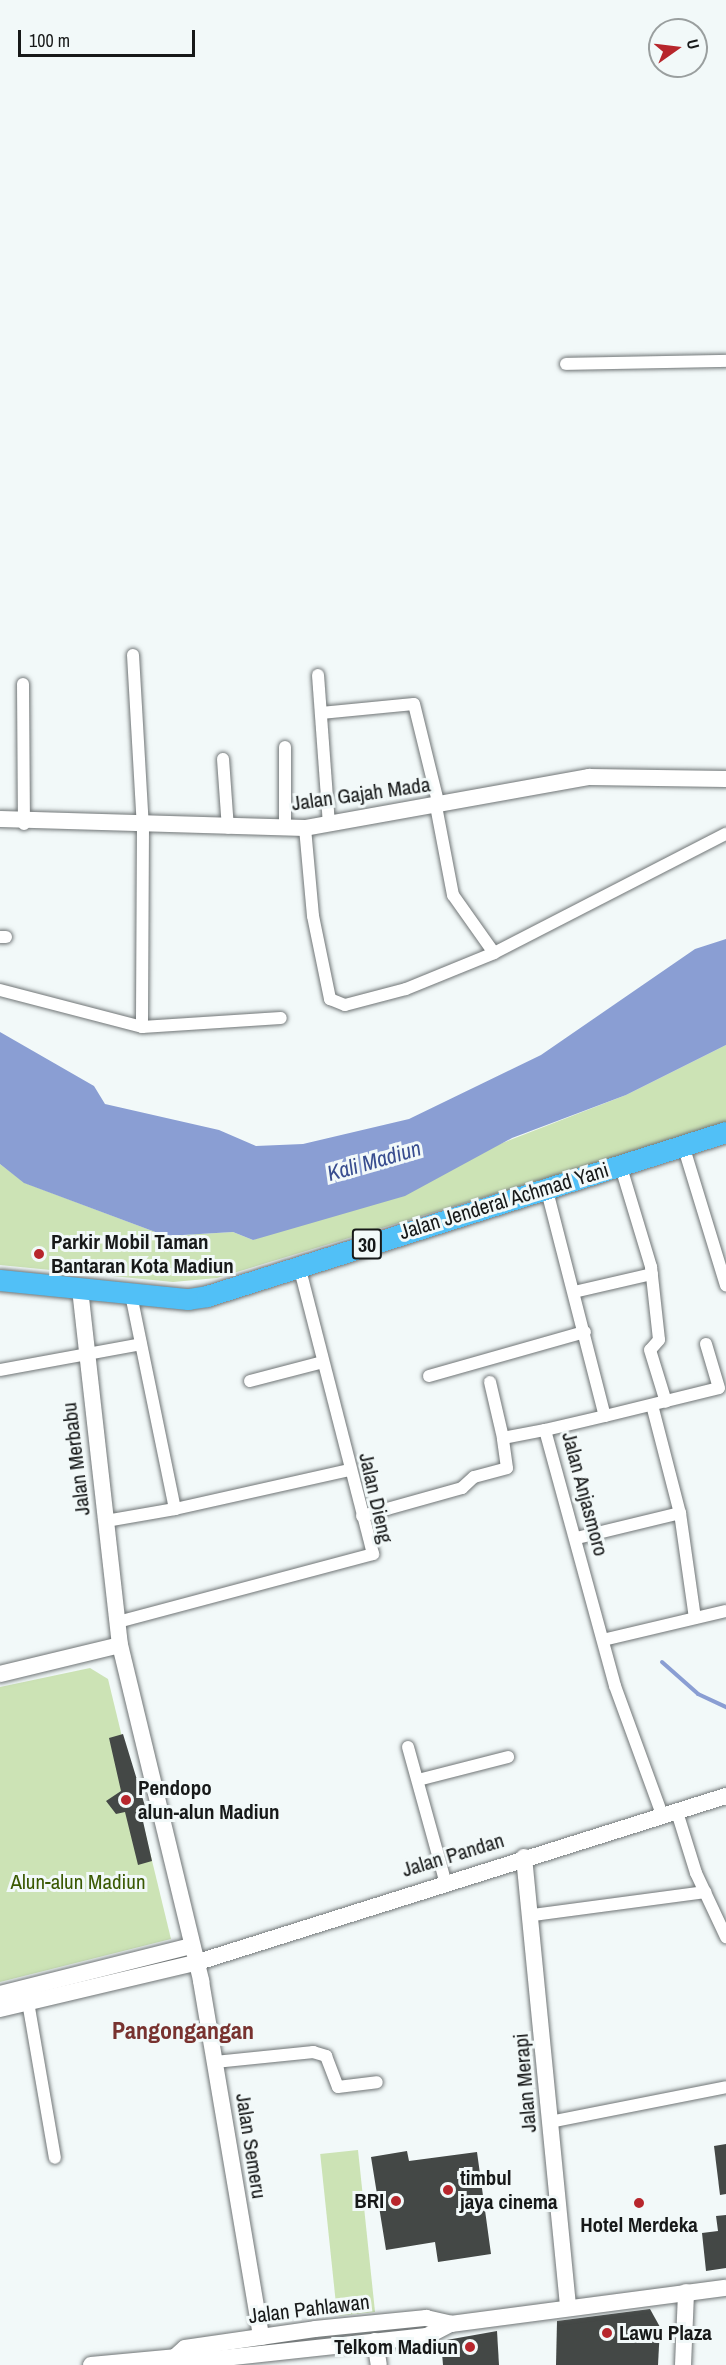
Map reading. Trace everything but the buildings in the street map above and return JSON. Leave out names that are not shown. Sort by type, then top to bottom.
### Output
[{"type":"highway","name":"Jalan Jenderal Achmad Yani","points":[[0,1280],[131,1294],[207,1296],[726,1132]]},
{"type":"street","points":[[566,364],[726,360]]},
{"type":"street","points":[[134,655],[143,827],[142,1027]]},
{"type":"street","points":[[318,675],[329,825]]},
{"type":"street","points":[[23,684],[24,824]]},
{"type":"street","points":[[321,713],[414,704],[437,806],[453,895],[494,953]]},
{"type":"street","points":[[285,747],[285,828]]},
{"type":"street","points":[[223,759],[228,828]]},
{"type":"street","name":"Jalan Gajah Mada","points":[[0,819],[24,824],[304,828],[589,777],[726,779]]},
{"type":"street","points":[[304,828],[312,916],[334,1004],[406,989],[494,953],[726,834]]},
{"type":"street","points":[[0,990],[142,1027],[281,1018]]},
{"type":"street","points":[[683,1145],[726,1286]]},
{"type":"street","points":[[620,1164],[652,1274],[659,1340],[650,1350],[666,1402]]},
{"type":"street","name":"Jalan Anjasmoro","points":[[546,1187],[605,1416],[545,1430],[577,1539],[603,1640],[670,1814],[726,1937]]},
{"type":"street","name":"Jalan Dieng","points":[[118,1622],[372,1555],[299,1266]]},
{"type":"street","points":[[574,1292],[652,1274]]},
{"type":"street","name":"Jalan Merbabu","points":[[80,1289],[120,1645]]},
{"type":"street","points":[[131,1294],[175,1509]]},
{"type":"street","points":[[429,1376],[585,1332]]},
{"type":"street","points":[[0,1371],[141,1344]]},
{"type":"street","points":[[605,1416],[715,1391],[720,1384],[721,1370],[706,1344]]},
{"type":"street","points":[[250,1381],[323,1362]]},
{"type":"street","points":[[362,1516],[462,1488],[474,1478],[507,1468],[503,1438],[490,1382]]},
{"type":"street","points":[[652,1405],[680,1513],[695,1618]]},
{"type":"street","points":[[503,1438],[545,1430]]},
{"type":"street","points":[[106,1521],[175,1509],[349,1470]]},
{"type":"street","points":[[577,1539],[680,1513]]},
{"type":"street","points":[[603,1640],[726,1611]]},
{"type":"street","points":[[0,1674],[120,1645]]},
{"type":"street","name":"Jalan Semeru","points":[[120,1645],[195,1963],[261,2337]]},
{"type":"street","points":[[408,1747],[445,1880]]},
{"type":"street","points":[[418,1780],[508,1757]]},
{"type":"street","name":"Jalan Pandan","points":[[0,2009],[195,1963],[445,1880],[726,1796]]},
{"type":"street","name":"Jalan Merapi","points":[[524,1857],[533,1915],[568,2307]]},
{"type":"street","points":[[533,1915],[704,1890]]},
{"type":"street","points":[[0,1994],[191,1946]]},
{"type":"street","points":[[28,2002],[55,2158]]},
{"type":"street","points":[[214,2062],[313,2052],[326,2056],[338,2087],[377,2082]]},
{"type":"street","points":[[550,2122],[726,2087]]},
{"type":"street","name":"Jalan Pahlawan","points":[[91,2365],[175,2357],[188,2362],[243,2360],[375,2341],[428,2336],[451,2324],[726,2288]]},
{"type":"street","points":[[683,2365],[686,2292]]},
{"type":"street","name":"Jalan Pahlawan","points":[[175,2357],[185,2348],[261,2337],[426,2318],[451,2324]]},
{"type":"street","points":[[375,2341],[379,2365]]},
{"type":"green space","points":[[726,1045],[726,1124],[217,1278],[173,1282],[0,1265],[0,1164],[25,1183],[166,1236],[233,1232],[253,1240],[626,1095]]},
{"type":"green space","name":"Alun-alun Madiun","points":[[90,1668],[108,1679],[171,1939],[0,1982],[0,1687]]},
{"type":"green space","points":[[358,2150],[375,2312],[337,2316],[320,2154]]},
{"type":"water","name":"Kali Madiun","points":[[726,939],[726,1045],[626,1095],[512,1138],[405,1196],[253,1240],[233,1232],[166,1236],[24,1183],[0,1164],[0,1032],[94,1086],[105,1104],[219,1130],[256,1146],[303,1144],[409,1119],[541,1055],[695,949]]},
{"type":"waterway","points":[[662,1662],[698,1694],[726,1707]]},
{"type":"place","name":"Parkir Mobil Taman Bantaran Kota Madiun","points":[[39,1254]]},
{"type":"place","name":"Pendopo alun-alun Madiun","points":[[126,1800]]},
{"type":"place","name":"timbul jaya cinema","points":[[448,2190]]},
{"type":"place","name":"BRI","points":[[396,2201]]},
{"type":"place","name":"Hotel Merdeka","points":[[639,2203]]},
{"type":"place","name":"Lawu Plaza","points":[[607,2333]]},
{"type":"place","name":"Telkom Madiun","points":[[470,2347]]},
{"type":"district","name":"Pangongangan","points":[[183,2031]]}]
